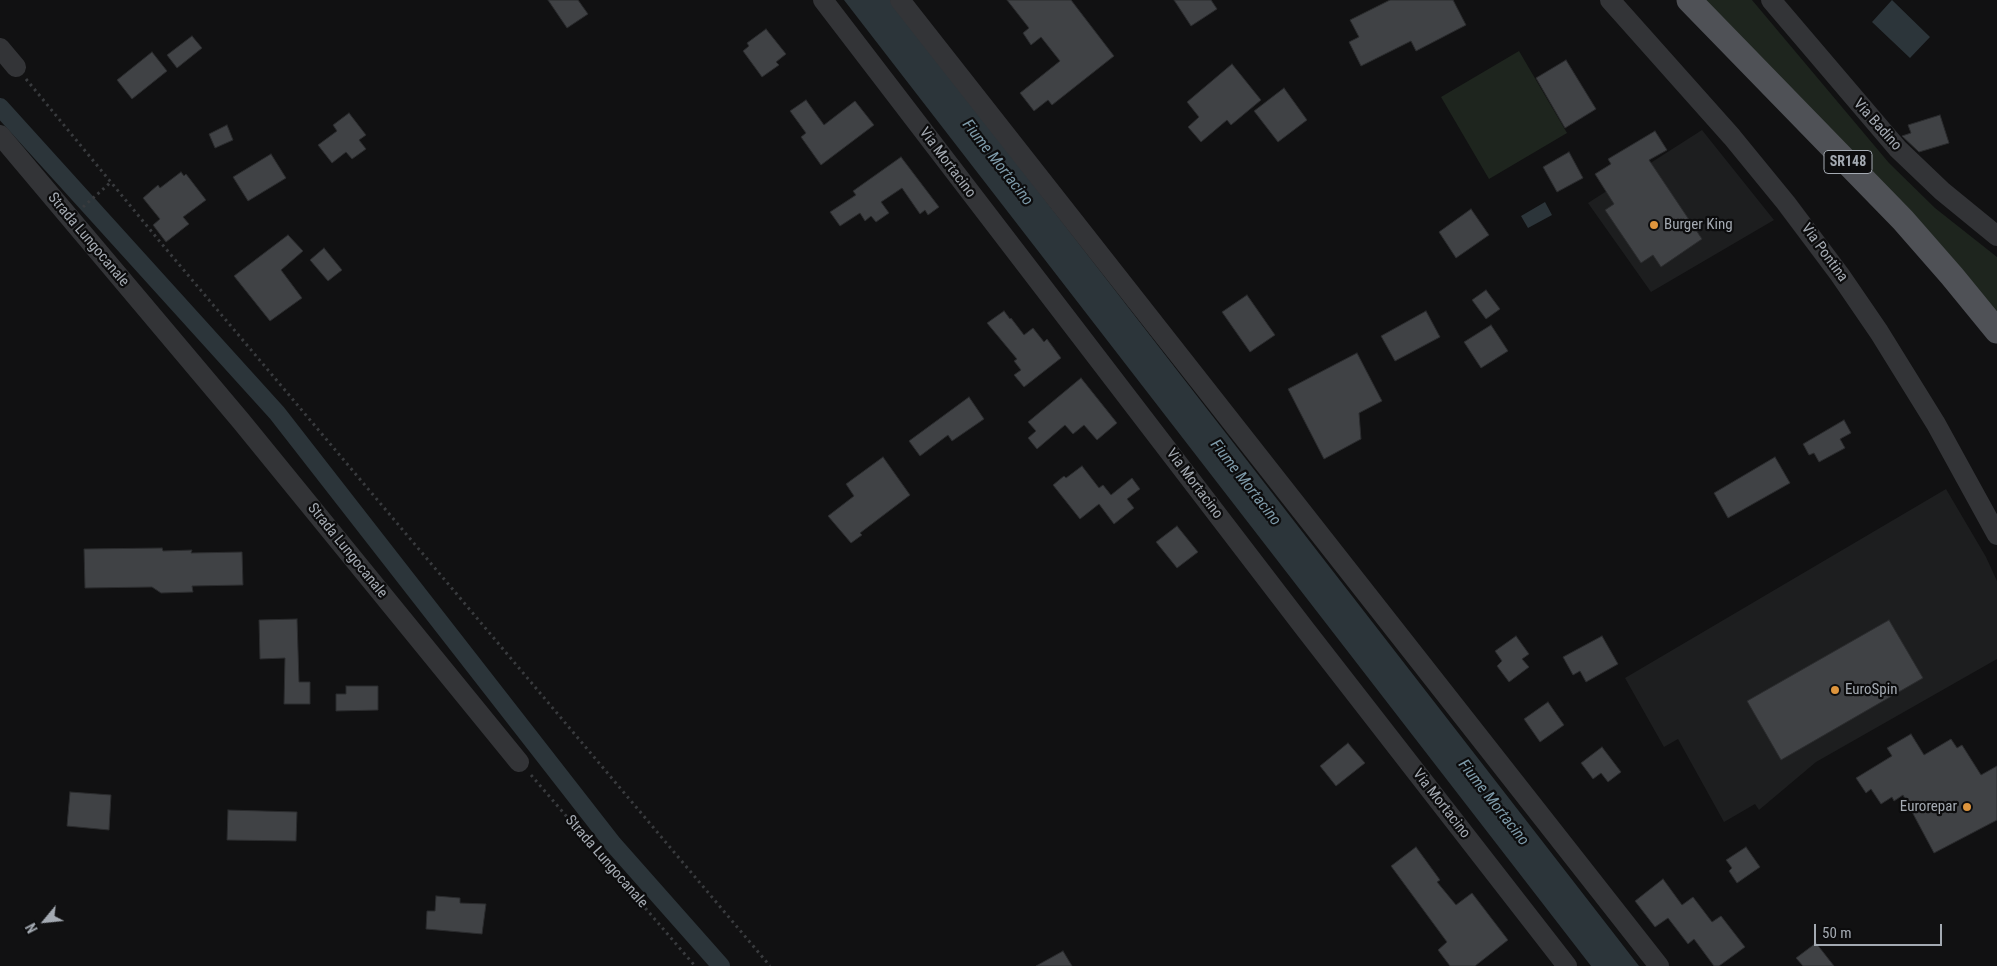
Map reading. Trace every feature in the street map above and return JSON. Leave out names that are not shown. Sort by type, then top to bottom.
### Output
[{"type":"main road","name":"SR148","points":[[1689,0],[1908,226],[1952,276],[1997,332]]},
{"type":"street","name":"Via Mortacino","points":[[822,0],[1311,637],[1567,966]]},
{"type":"street","points":[[900,0],[1659,966]]},
{"type":"street","name":"Via Pontina","points":[[1610,0],[1737,144],[1791,209],[1836,270],[1879,332],[1931,416],[1997,535]]},
{"type":"street","name":"Via Badino","points":[[1771,0],[1898,149],[1942,190],[1997,236]]},
{"type":"street","points":[[0,48],[16,67]]},
{"type":"street","name":"Strada Lungocanale","points":[[0,135],[241,421],[520,762]]},
{"type":"path","points":[[16,67],[770,966]]},
{"type":"path","points":[[70,218],[111,182]]},
{"type":"path","name":"Strada Lungocanale","points":[[520,762],[694,966]]},
{"type":"shaded area","points":[[1703,0],[1752,0],[1889,163],[1935,208],[1997,257],[1997,314]]},
{"type":"shaded area","points":[[1519,51],[1567,133],[1489,179],[1441,97]]},
{"type":"shaded area","points":[[1702,130],[1774,220],[1651,292],[1588,203]]},
{"type":"shaded area","points":[[1946,489],[1986,557],[1997,581],[1997,659],[1816,762],[1759,810],[1755,804],[1724,822],[1678,739],[1664,747],[1625,678]]},
{"type":"water","name":"Fiume Mortacino","points":[[844,0],[890,0],[1639,966],[1591,966]]},
{"type":"water","points":[[1892,0],[1930,37],[1910,58],[1872,22]]},
{"type":"water","points":[[1545,202],[1552,215],[1528,228],[1521,216]]},
{"type":"building","points":[[548,0],[578,0],[588,14],[567,28]]},
{"type":"building","points":[[1007,0],[1071,0],[1114,56],[1052,105],[1048,100],[1034,111],[1020,93],[1060,61],[1041,37],[1031,45],[1023,33],[1029,28]]},
{"type":"building","points":[[1174,0],[1211,0],[1217,9],[1191,26]]},
{"type":"building","points":[[1390,0],[1453,0],[1466,25],[1416,51],[1411,41],[1361,66],[1349,42],[1359,37],[1350,20]]},
{"type":"building","points":[[766,29],[786,54],[776,62],[779,65],[762,77],[743,51],[749,46],[747,43]]},
{"type":"building","points":[[192,36],[202,48],[177,68],[167,55]]},
{"type":"building","points":[[152,52],[167,71],[132,99],[117,80]]},
{"type":"building","points":[[1566,60],[1596,109],[1565,128],[1536,78]]},
{"type":"building","points":[[1232,64],[1261,100],[1231,125],[1227,120],[1201,142],[1188,127],[1199,117],[1187,102]]},
{"type":"building","points":[[1284,88],[1307,120],[1278,142],[1254,111]]},
{"type":"building","points":[[806,100],[824,125],[855,101],[874,125],[821,165],[801,137],[806,133],[790,111]]},
{"type":"building","points":[[349,113],[366,135],[359,140],[366,149],[352,159],[346,152],[332,163],[318,145],[337,131],[333,125]]},
{"type":"building","points":[[1940,115],[1949,143],[1919,152],[1902,136],[1911,133],[1908,125]]},
{"type":"building","points":[[227,125],[233,140],[215,148],[209,134]]},
{"type":"building","name":"Burger King","points":[[1655,131],[1667,150],[1649,160],[1702,239],[1661,267],[1653,255],[1641,263],[1605,210],[1614,204],[1595,174],[1611,164],[1608,159]]},
{"type":"building","points":[[1569,152],[1583,178],[1557,192],[1543,167]]},
{"type":"building","points":[[271,154],[286,178],[248,201],[233,177]]},
{"type":"building","points":[[901,157],[939,207],[928,215],[925,210],[920,214],[902,188],[881,202],[889,213],[876,222],[871,216],[865,221],[860,213],[840,226],[830,212],[856,195],[853,191]]},
{"type":"building","points":[[181,172],[184,176],[186,174],[206,200],[183,217],[189,224],[166,242],[153,225],[160,219],[143,198],[158,185],[160,188]]},
{"type":"building","points":[[1471,209],[1489,235],[1456,258],[1439,232]]},
{"type":"building","points":[[288,235],[303,251],[281,270],[302,298],[270,321],[234,276]]},
{"type":"building","points":[[324,248],[342,270],[328,281],[310,260]]},
{"type":"building","points":[[1486,290],[1500,309],[1486,319],[1472,300]]},
{"type":"building","points":[[1247,295],[1275,335],[1250,352],[1222,312]]},
{"type":"building","points":[[1004,311],[1024,335],[1033,328],[1044,342],[1047,339],[1061,358],[1024,387],[1014,375],[1021,370],[1014,361],[1017,359],[987,323]]},
{"type":"building","points":[[1426,311],[1440,337],[1395,361],[1381,336]]},
{"type":"building","points":[[1491,325],[1508,351],[1481,368],[1464,342]]},
{"type":"building","points":[[1357,353],[1382,401],[1359,413],[1361,439],[1324,459],[1288,389]]},
{"type":"building","points":[[1081,378],[1117,423],[1097,440],[1084,425],[1073,434],[1065,425],[1037,449],[1028,438],[1036,431],[1028,422]]},
{"type":"building","points":[[969,397],[984,419],[952,441],[948,435],[920,456],[909,441]]},
{"type":"building","points":[[1844,420],[1851,433],[1840,439],[1845,448],[1819,462],[1814,453],[1809,455],[1803,444]]},
{"type":"building","points":[[883,457],[910,495],[860,533],[862,535],[851,543],[828,516],[854,496],[846,484]]},
{"type":"building","points":[[1775,457],[1790,483],[1728,518],[1714,493]]},
{"type":"building","points":[[1082,466],[1099,488],[1103,485],[1111,495],[1132,478],[1140,489],[1127,499],[1134,508],[1114,524],[1099,504],[1080,519],[1053,485]]},
{"type":"building","points":[[1177,526],[1198,552],[1177,568],[1156,542]]},
{"type":"building","points":[[162,548],[163,551],[192,550],[191,553],[242,552],[243,585],[192,586],[193,592],[161,593],[152,587],[85,588],[84,549]]},
{"type":"building","points":[[297,619],[299,682],[310,682],[310,704],[284,704],[285,658],[260,659],[259,620]]},
{"type":"building","name":"EuroSpin","points":[[1889,620],[1923,678],[1781,760],[1747,701]]},
{"type":"building","points":[[1516,636],[1529,654],[1522,659],[1529,667],[1509,682],[1497,666],[1502,661],[1495,651]]},
{"type":"building","points":[[1602,636],[1618,664],[1586,682],[1580,671],[1573,675],[1563,657]]},
{"type":"building","points":[[346,686],[378,686],[378,710],[336,711],[336,694],[346,694]]},
{"type":"building","points":[[1548,702],[1564,725],[1540,742],[1524,719]]},
{"type":"building","points":[[1911,734],[1924,755],[1951,739],[1957,748],[1962,745],[1981,775],[1997,766],[1997,820],[1934,853],[1903,795],[1894,801],[1892,797],[1881,804],[1871,789],[1866,793],[1856,778],[1892,756],[1887,748]]},
{"type":"building","points":[[1348,743],[1365,763],[1336,786],[1320,766]]},
{"type":"building","points":[[1602,747],[1621,772],[1608,782],[1601,773],[1593,779],[1581,763]]},
{"type":"building","points":[[70,792],[111,795],[109,830],[67,826]]},
{"type":"building","points":[[228,810],[297,812],[296,841],[227,840]]},
{"type":"building","points":[[1416,847],[1440,880],[1437,882],[1456,905],[1472,893],[1508,940],[1475,966],[1450,966],[1438,950],[1447,942],[1391,866]]},
{"type":"building","points":[[1746,847],[1760,867],[1737,883],[1729,871],[1732,868],[1726,860]]},
{"type":"building","points":[[1663,879],[1682,905],[1693,897],[1712,922],[1721,916],[1745,947],[1719,966],[1714,966],[1694,939],[1688,944],[1668,918],[1655,927],[1635,901]]},
{"type":"building","points":[[436,896],[460,898],[460,903],[486,904],[482,934],[426,929],[427,911],[435,911]]},
{"type":"building","points":[[1816,943],[1834,966],[1803,966],[1796,958]]},
{"type":"building","points":[[1063,951],[1072,966],[1036,966]]},
{"type":"waterway","points":[[0,107],[277,413],[613,844],[721,966]]},
{"type":"place","name":"Burger King","points":[[1654,225]]},
{"type":"place","name":"EuroSpin","points":[[1835,690]]},
{"type":"place","name":"Eurorepar","points":[[1967,807]]}]
